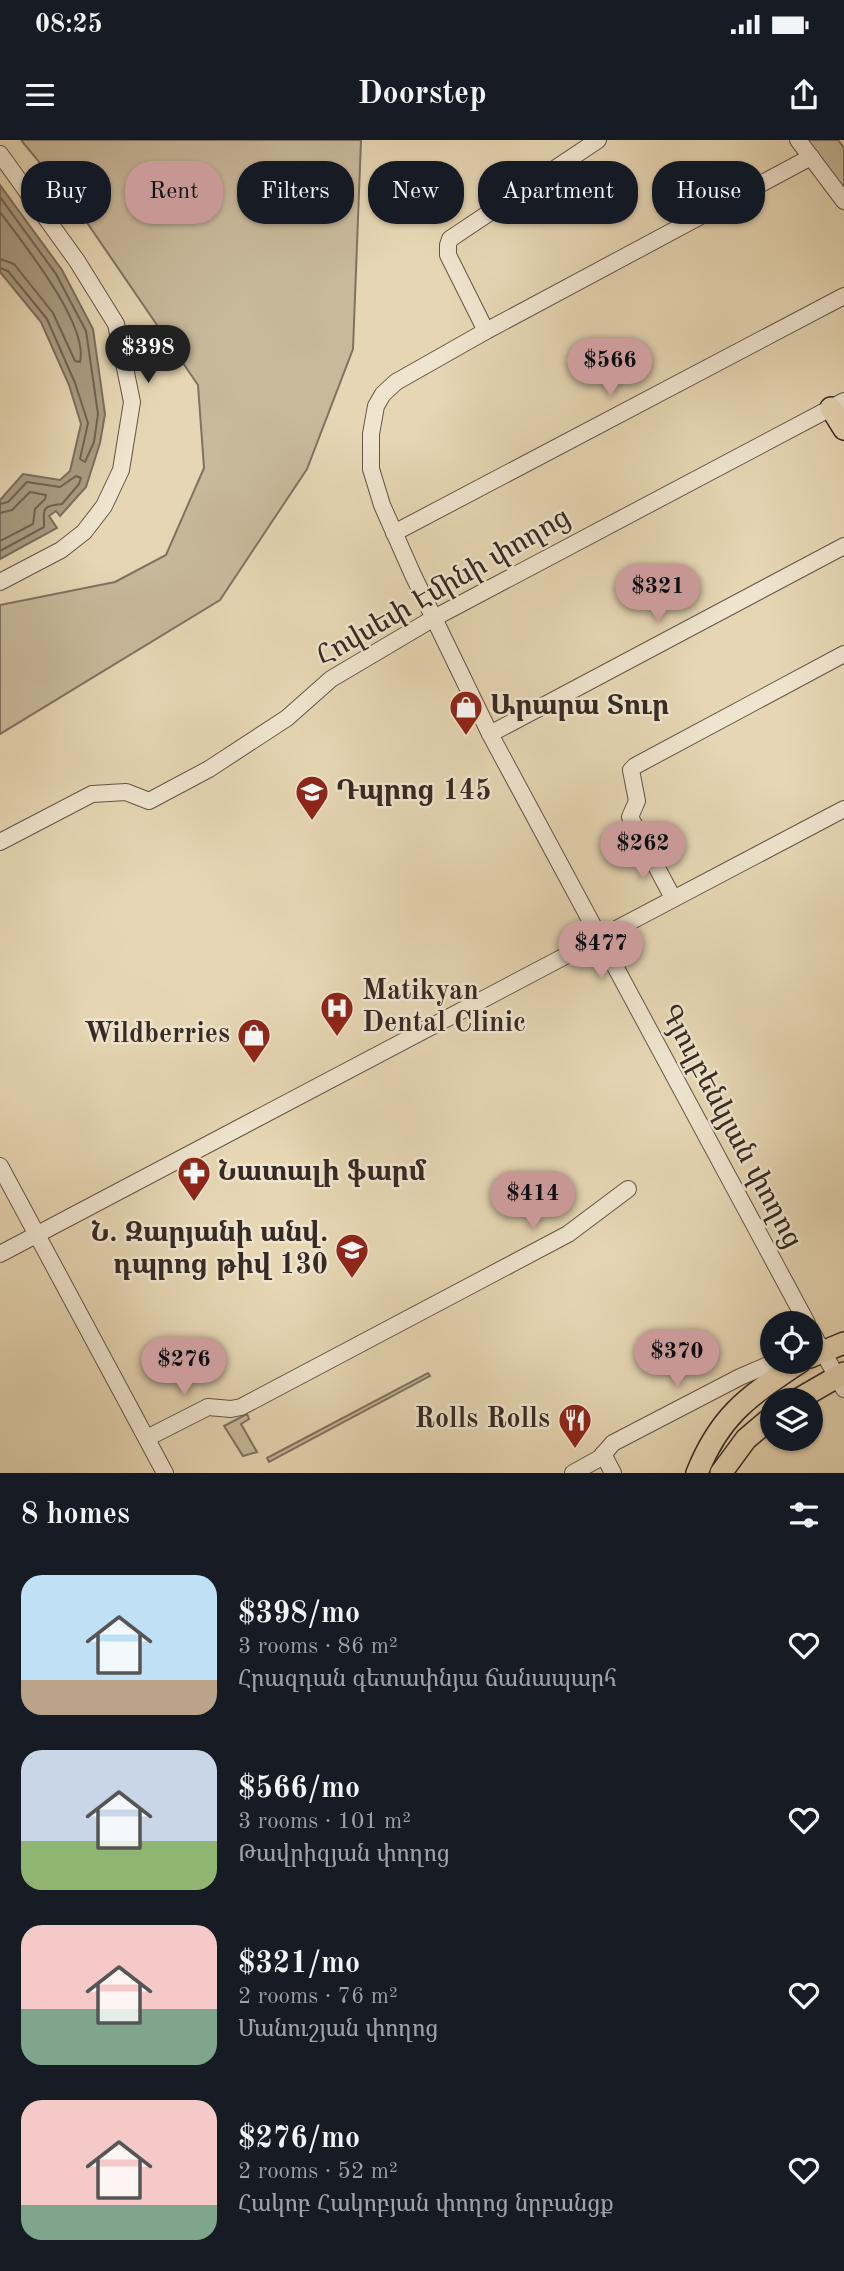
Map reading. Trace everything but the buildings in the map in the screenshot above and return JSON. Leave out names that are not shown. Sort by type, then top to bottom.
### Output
[{"type":"main road","points":[[837,405],[844,429]]},
{"type":"main road","points":[[823,1352],[844,1343]]},
{"type":"main road","points":[[697,1473],[717,1433],[737,1407],[783,1374]]},
{"type":"main road","points":[[823,1388],[842,1379]]},
{"type":"main road","points":[[720,1473],[740,1445],[760,1428]]},
{"type":"street","points":[[486,331],[448,255],[447,245],[450,239],[598,140]]},
{"type":"street","points":[[798,140],[844,201]]},
{"type":"street","points":[[0,155],[77,261],[116,324],[132,402],[121,470],[104,506],[84,532],[61,550],[0,582]]},
{"type":"street","name":"Գյուլբենկյան փողոց","points":[[800,1311],[490,734],[382,505],[371,469],[371,434],[376,406],[383,394],[396,382],[811,157]]},
{"type":"street","points":[[394,533],[844,296]]},
{"type":"street","name":"Հովսեփ Էմինի փողոց","points":[[0,842],[92,794],[126,792],[149,801],[209,769],[287,718],[331,679],[434,618],[837,405]]},
{"type":"street","points":[[490,734],[844,546]]},
{"type":"street","points":[[674,898],[630,817],[637,801],[631,776],[635,766],[844,653]]},
{"type":"street","points":[[0,1254],[844,809]]},
{"type":"street","points":[[0,1166],[165,1473]]},
{"type":"street","points":[[147,1438],[208,1407],[241,1407],[568,1234],[628,1189]]},
{"type":"street","points":[[823,1361],[842,1379]]},
{"type":"street","points":[[573,1473],[600,1458],[613,1443],[760,1368]]},
{"type":"street","points":[[603,1454],[613,1473]]},
{"type":"shaded area","points":[[21,140],[361,140],[353,349],[307,469],[220,600],[0,734],[0,605],[115,582],[166,555],[204,468],[198,385],[88,224],[111,224],[111,161],[38,161]]},
{"type":"shaded area","points":[[806,140],[838,140],[844,148],[844,190]]},
{"type":"shaded area","points":[[428,1373],[430,1376],[269,1462],[267,1458]]},
{"type":"shaded area","points":[[247,1414],[249,1419],[241,1424],[257,1452],[243,1456],[224,1426]]},
{"type":"water","points":[[0,185],[21,214],[21,224],[28,224],[62,270],[93,329],[105,414],[100,443],[86,487],[60,516],[56,511],[49,516],[57,528],[0,559],[0,500],[23,474],[60,480],[70,471],[81,424],[69,385],[41,322],[0,272]]},
{"type":"place","name":"Արարա Տուր","points":[[466,737]]},
{"type":"place","name":"Դպրոց 145","points":[[312,822]]},
{"type":"place","name":"Matikyan Dental Clinic","points":[[337,1038]]},
{"type":"place","name":"Wildberries","points":[[254,1065]]},
{"type":"place","name":"Նատալի ֆարմ","points":[[194,1203]]},
{"type":"place","name":"Ն. Զարյանի անվ. դպրոց թիվ 130","points":[[352,1280]]},
{"type":"place","name":"Rolls Rolls","points":[[575,1450]]}]
